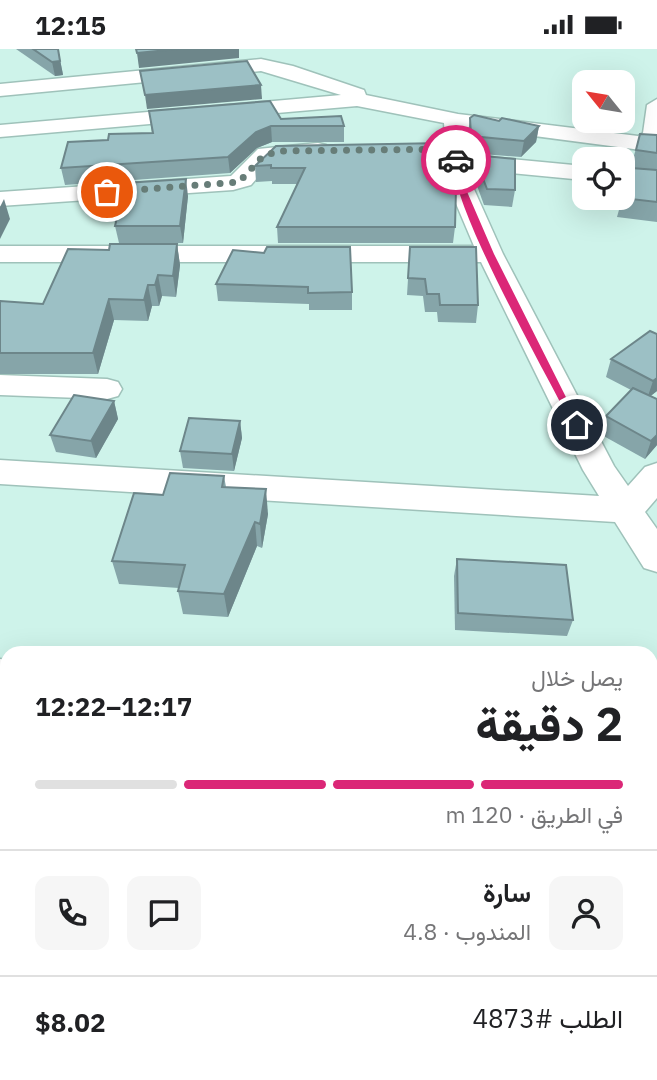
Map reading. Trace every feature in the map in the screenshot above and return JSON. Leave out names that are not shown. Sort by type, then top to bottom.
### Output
[{"type":"street","points":[[0,90],[261,65],[286,70],[384,103],[454,119],[642,143],[650,141],[655,134],[657,105]]},
{"type":"street","points":[[0,131],[343,101],[384,103]]},
{"type":"street","points":[[454,119],[448,153],[490,254],[600,470],[654,550]]},
{"type":"street","points":[[0,199],[225,184],[243,180],[260,158],[272,152],[345,150]]},
{"type":"street","points":[[448,153],[572,171]]},
{"type":"street","points":[[635,178],[657,181]]},
{"type":"street","points":[[0,254],[490,254]]},
{"type":"street","points":[[0,385],[107,389]]},
{"type":"street","points":[[0,472],[627,510]]},
{"type":"street","points":[[627,510],[657,475]]},
{"type":"building","points":[[33,49],[58,49],[60,61],[52,62]]},
{"type":"building","points":[[136,49],[178,49],[137,53]]},
{"type":"building","points":[[247,61],[261,85],[145,95],[140,71]]},
{"type":"building","points":[[270,101],[281,119],[341,116],[344,126],[271,126],[256,132],[228,157],[61,168],[68,142],[108,140],[109,134],[153,133],[149,111]]},
{"type":"building","points":[[474,115],[539,126],[524,141],[471,136],[470,118]]},
{"type":"building","points":[[640,134],[657,135],[657,153],[636,150]]},
{"type":"building","points":[[444,143],[448,171],[456,189],[455,227],[277,227],[305,168],[255,166],[276,146]]},
{"type":"building","points":[[474,155],[515,159],[515,190],[487,189]]},
{"type":"building","points":[[635,168],[657,170],[657,202],[635,199]]},
{"type":"building","points":[[186,179],[180,226],[115,226],[125,183]]},
{"type":"building","points":[[110,244],[177,244],[173,276],[158,275],[155,285],[148,285],[144,300],[109,299],[93,353],[0,353],[0,301],[43,304],[68,249],[109,250]]},
{"type":"building","points":[[267,247],[350,247],[352,292],[308,293],[308,287],[216,284],[233,250],[264,253]]},
{"type":"building","points":[[410,247],[476,247],[478,305],[440,305],[439,294],[427,294],[425,279],[408,278]]},
{"type":"building","points":[[650,331],[657,334],[657,378],[653,381],[611,359]]},
{"type":"building","points":[[633,388],[657,399],[657,435],[651,441],[606,416]]},
{"type":"building","points":[[74,395],[114,401],[91,441],[50,435]]},
{"type":"building","points":[[189,418],[240,421],[232,454],[180,451]]},
{"type":"building","points":[[170,473],[224,476],[222,487],[266,489],[260,524],[255,522],[224,594],[178,591],[185,565],[112,561],[134,493],[163,495]]},
{"type":"building","points":[[457,559],[566,565],[573,620],[458,613]]},
{"type":"way so far","points":[[107,192],[239,182],[263,156],[280,151],[455,149],[456,160]]},
{"type":"route","points":[[456,160],[461,187],[490,254],[577,425]]}]
